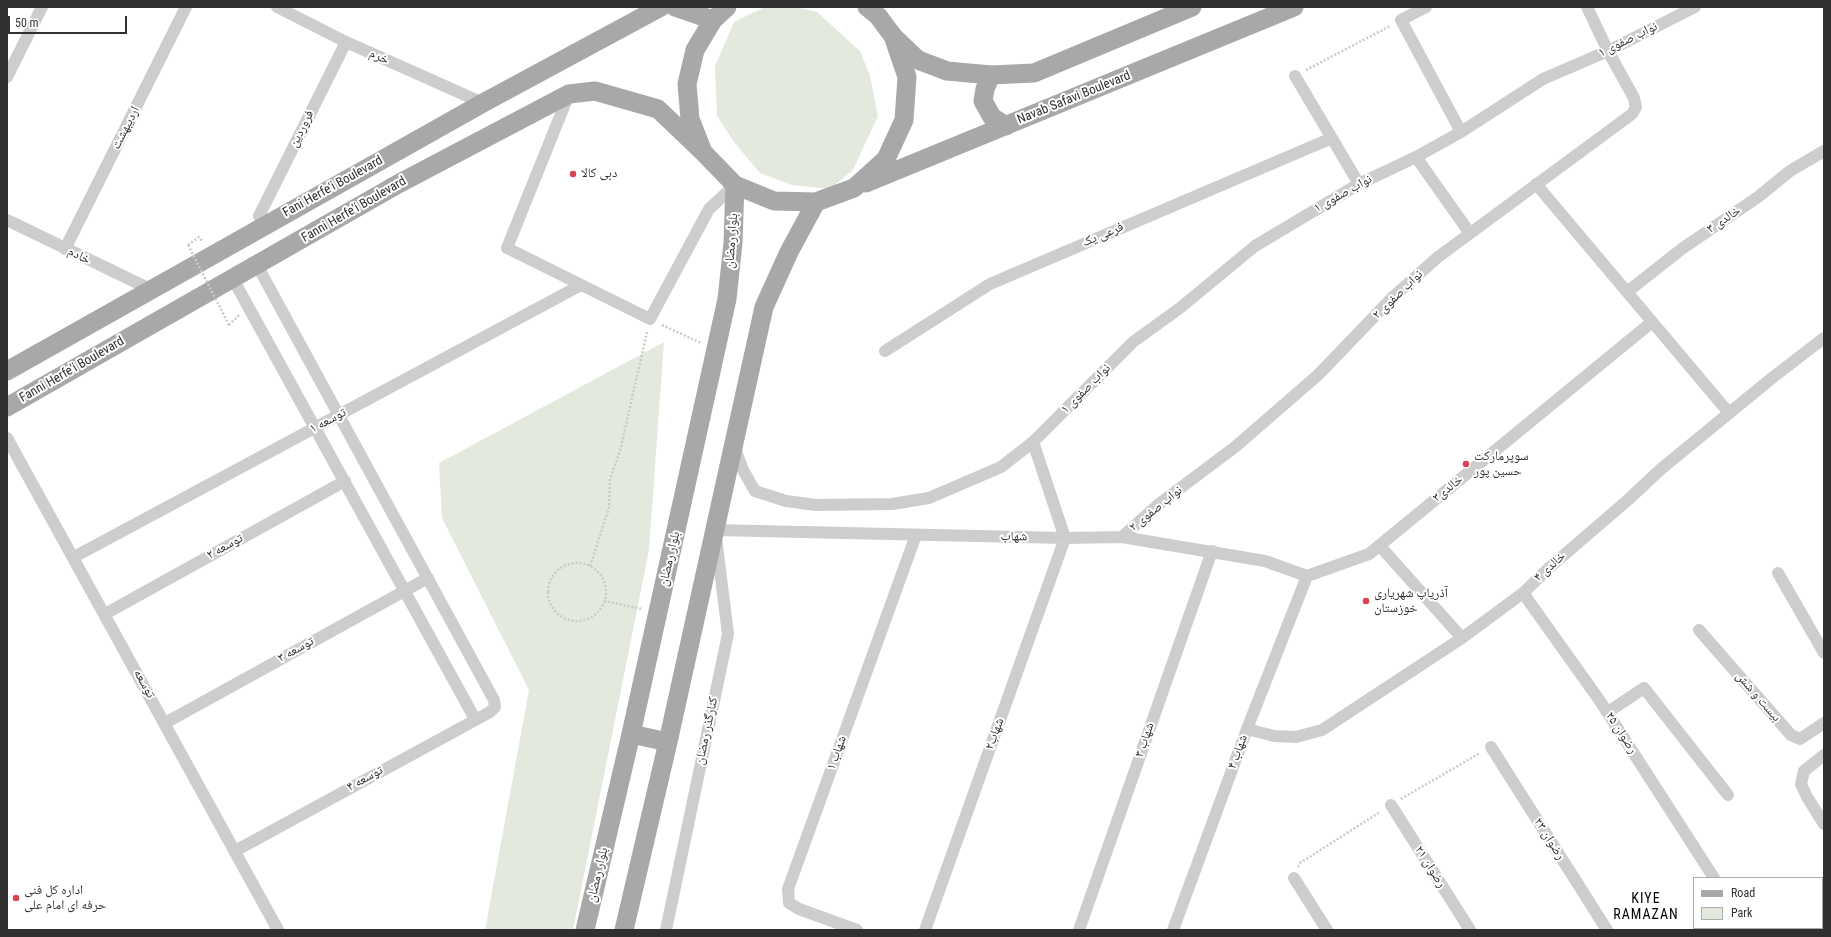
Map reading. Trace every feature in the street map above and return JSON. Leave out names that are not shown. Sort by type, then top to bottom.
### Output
[{"type":"main road","name":"Fani Herfe'i Boulevard","points":[[7,372],[483,103],[661,7]]},
{"type":"main road","points":[[674,7],[722,11],[695,50],[687,84],[690,120],[703,152]]},
{"type":"main road","points":[[867,7],[878,16],[893,36],[918,60],[947,72],[991,76],[1034,73],[1192,7]]},
{"type":"main road","name":"Navab Safavi Boulevard","points":[[816,202],[1006,126],[1294,7]]},
{"type":"main road","points":[[854,188],[886,159],[904,120],[907,76],[893,36]]},
{"type":"main road","points":[[991,76],[983,101],[992,117],[1006,126]]},
{"type":"main road","name":"Fanni Herfe'i Boulevard","points":[[7,407],[398,184],[569,94],[595,91],[658,108],[735,185]]},
{"type":"main road","points":[[624,930],[668,742],[764,307],[789,252],[816,202],[774,201],[735,185]]},
{"type":"main road","name":"بلوار رمضان","points":[[585,930],[631,734],[727,299],[734,243],[735,185]]},
{"type":"main road","points":[[631,734],[668,742]]},
{"type":"street","points":[[7,77],[42,7]]},
{"type":"street","name":"اردیبهشت","points":[[65,249],[186,7]]},
{"type":"street","name":"خرم","points":[[277,7],[346,42],[483,103]]},
{"type":"street","points":[[1426,7],[1401,20],[1461,132]]},
{"type":"street","points":[[1587,7],[1608,51]]},
{"type":"street","name":"نواب صفوی ۱","points":[[734,446],[743,470],[755,491],[786,501],[816,505],[892,504],[929,498],[1001,467],[1033,442],[1133,342],[1180,308],[1255,246],[1359,184],[1416,157],[1461,132],[1543,79],[1608,51],[1695,7]]},
{"type":"street","name":"فروردین","points":[[259,216],[346,42]]},
{"type":"street","name":"نواب صفوی ۲","points":[[1122,537],[1159,504],[1235,447],[1318,375],[1393,297],[1438,257],[1469,232],[1632,114],[1636,107],[1634,98],[1608,51]]},
{"type":"street","points":[[1295,76],[1359,184]]},
{"type":"street","points":[[569,94],[507,248],[650,319],[709,209],[735,185]]},
{"type":"street","name":"فرعی یک","points":[[885,351],[990,284],[1332,138]]},
{"type":"street","name":"خالدی ۳","points":[[1627,292],[1683,248],[1758,197],[1790,171],[1824,151]]},
{"type":"street","points":[[1416,157],[1469,232]]},
{"type":"street","points":[[1536,184],[1729,413]]},
{"type":"street","name":"خادم","points":[[9,224],[152,290]]},
{"type":"street","points":[[256,265],[428,578]]},
{"type":"street","points":[[233,279],[475,719]]},
{"type":"street","name":"توسعه ۱","points":[[74,557],[581,285]]},
{"type":"street","name":"خالدی۳","points":[[1307,576],[1369,554],[1380,546],[1652,322]]},
{"type":"street","name":"خالدی ۴","points":[[1247,729],[1274,736],[1296,737],[1322,730],[1462,638],[1523,593],[1661,469],[1824,338]]},
{"type":"street","name":"توسعه","points":[[7,438],[74,557],[278,930]]},
{"type":"street","points":[[1033,442],[1065,538]]},
{"type":"street","name":"توسعه ۲","points":[[105,614],[345,481]]},
{"type":"street","name":"شهاب","points":[[715,530],[1065,538],[1122,537],[1265,561],[1307,576]]},
{"type":"street","name":"کنارگذر رمضان","points":[[666,930],[728,634],[715,530]]},
{"type":"street","name":"شهاب ۱","points":[[857,930],[799,909],[789,903],[788,889],[916,535]]},
{"type":"street","name":"شهاب۲","points":[[925,930],[1065,538]]},
{"type":"street","points":[[1380,546],[1462,638]]},
{"type":"street","name":"شهاب ۳","points":[[1079,930],[1212,551]]},
{"type":"street","points":[[1778,573],[1824,652]]},
{"type":"street","name":"شهاب ۴","points":[[1174,930],[1247,729],[1307,576]]},
{"type":"street","name":"توسعه ۳","points":[[165,723],[428,578]]},
{"type":"street","name":"توسعه ۴","points":[[235,851],[490,712],[495,707],[494,700],[428,578]]},
{"type":"street","name":"رضوان ۲۵","points":[[1523,593],[1608,712],[1713,877]]},
{"type":"street","name":"بیست و شش","points":[[1699,630],[1791,735],[1800,739],[1824,723]]},
{"type":"street","points":[[1608,712],[1644,688],[1728,795]]},
{"type":"street","name":"رضوان ۲۳","points":[[1491,747],[1607,930]]},
{"type":"street","points":[[1824,755],[1804,771],[1802,784],[1806,797],[1824,824]]},
{"type":"street","name":"رضوان ۲۱","points":[[1391,805],[1470,930]]},
{"type":"street","points":[[1294,878],[1327,930]]},
{"type":"path","points":[[1295,76],[1401,20]]},
{"type":"path","points":[[188,245],[229,325]]},
{"type":"path","points":[[590,566],[609,508],[610,479],[620,451],[650,319],[716,351]]},
{"type":"path","points":[[571,563],[581,563],[590,566],[598,572],[604,581],[606,591],[604,601],[595,613],[582,620],[572,620],[563,617],[555,611],[550,602],[548,593],[549,583],[554,574],[562,567],[571,563]]},
{"type":"path","points":[[604,601],[658,613]]},
{"type":"path","points":[[1294,878],[1300,863],[1391,805],[1491,747]]},
{"type":"green space","points":[[765,7],[796,7],[817,12],[860,51],[870,76],[878,116],[853,170],[830,189],[792,185],[760,173],[734,142],[717,116],[715,66],[734,22]]},
{"type":"green space","points":[[664,342],[649,550],[573,930],[485,930],[529,690],[442,518],[439,463]]},
{"type":"place","name":"دبی کالا","points":[[573,174]]},
{"type":"place","name":"سوپرمارکت حسین پور","points":[[1466,464]]},
{"type":"place","name":"آذریاپ شهریاری خوزستان","points":[[1366,601]]},
{"type":"place","name":"اداره کل فنی حرفه ای امام علی","points":[[16,898]]},
{"type":"district","name":"KIYE RAMAZAN","points":[[1646,908]]}]
